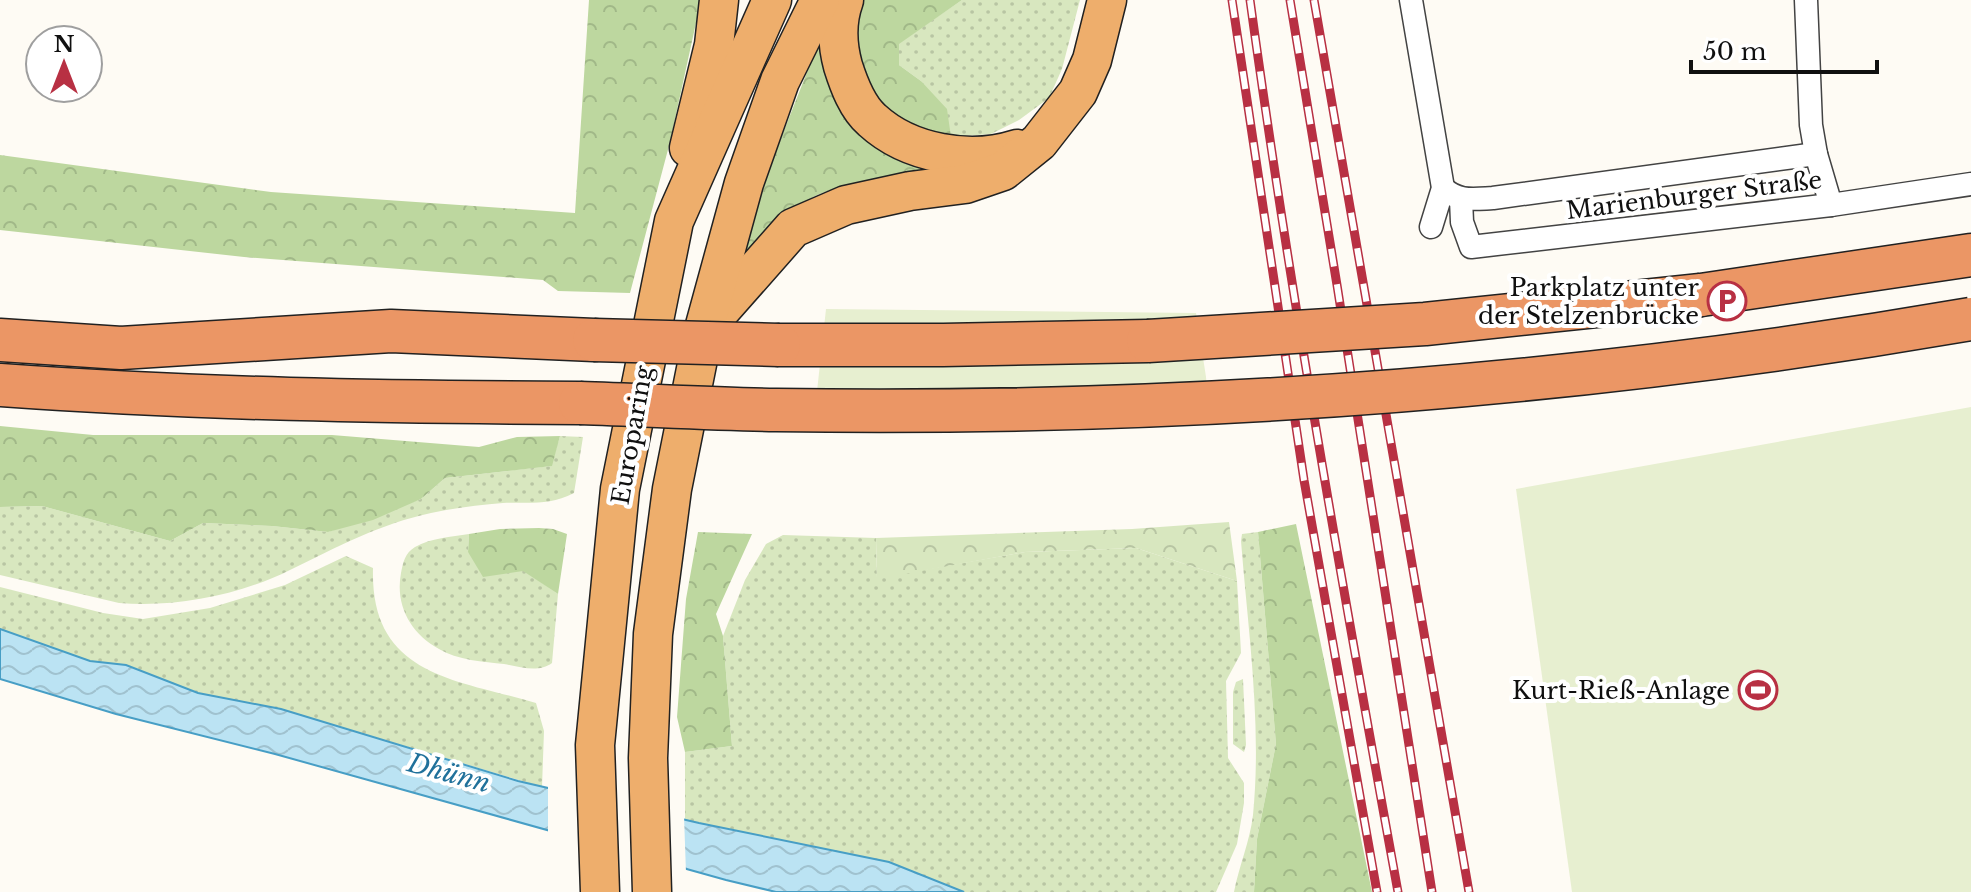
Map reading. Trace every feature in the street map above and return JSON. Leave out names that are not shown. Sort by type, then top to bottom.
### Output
[{"type":"highway","points":[[674,221],[714,45],[719,0]]},
{"type":"highway","name":"Europaring","points":[[600,890],[595,745],[620,489],[674,221],[772,0]]},
{"type":"highway","name":"Europaring","points":[[652,892],[648,758],[655,619],[672,489],[704,329],[744,183],[780,81],[820,0]]},
{"type":"highway","points":[[844,0],[839,14],[838,47],[849,87],[871,119],[907,144],[952,156],[1000,154],[1039,142]]},
{"type":"highway","points":[[704,329],[793,228],[846,205],[965,184],[1003,171],[1039,142],[1078,92],[1092,60],[1107,0]]},
{"type":"highway","points":[[0,340],[121,348],[391,331],[779,345],[1148,341],[1579,309],[1848,275],[1971,255]]},
{"type":"highway","points":[[0,385],[104,393],[775,410],[1106,406],[1271,399],[1600,371],[1764,351],[1971,319]]},
{"type":"street","points":[[1411,0],[1452,193],[1431,227]]},
{"type":"street","points":[[1806,0],[1811,125],[1831,205]]},
{"type":"street","name":"Marienburger Straße","points":[[1816,154],[1493,198],[1452,193],[1471,247],[1831,205],[1971,184]]},
{"type":"green space","points":[[589,0],[701,0],[670,142],[630,293],[558,291],[543,280],[244,257],[0,230],[0,155],[271,192],[575,213]]},
{"type":"green space","points":[[857,0],[962,0],[899,44],[899,65],[921,81],[947,109],[951,137],[920,131],[889,110],[871,89],[859,61]]},
{"type":"green space","points":[[962,0],[1080,0],[1062,69],[1049,98],[1019,120],[991,134],[951,137],[921,81],[899,65],[899,43]]},
{"type":"green space","points":[[826,24],[849,120],[885,153],[927,163],[930,176],[855,184],[813,197],[786,218],[745,263],[739,255],[746,227]]},
{"type":"green space","points":[[826,309],[1196,313],[1210,424],[813,428]]},
{"type":"green space","name":"Kurt-Rieß-Anlage","points":[[1971,407],[1971,892],[1572,892],[1516,489]]},
{"type":"green space","points":[[0,426],[93,435],[332,435],[479,447],[517,437],[560,436],[552,466],[445,478],[421,499],[373,520],[328,532],[203,523],[170,541],[42,506],[0,507]]},
{"type":"green space","points":[[560,436],[583,437],[574,493],[548,502],[476,506],[440,511],[394,523],[271,579],[229,593],[185,601],[119,603],[0,575],[0,507],[42,506],[170,541],[203,523],[328,532],[421,499],[445,478],[551,466]]},
{"type":"green space","points":[[1229,522],[1237,581],[1136,548],[1025,552],[877,579],[876,538],[1132,529]]},
{"type":"green space","points":[[1296,524],[1372,892],[1254,892],[1257,839],[1276,744],[1258,532]]},
{"type":"green space","points":[[539,528],[567,534],[558,594],[523,571],[483,577],[468,552],[469,534]]},
{"type":"green space","points":[[698,532],[752,534],[716,614],[723,636],[732,746],[685,752],[677,717],[686,599]]},
{"type":"green space","points":[[1258,532],[1276,744],[1257,839],[1254,892],[1234,892],[1252,825],[1256,746],[1241,541],[1242,534]]},
{"type":"green space","points":[[469,534],[468,552],[523,570],[558,594],[552,663],[541,668],[529,668],[446,653],[420,635],[407,617],[400,585],[407,555],[415,547],[428,542]]},
{"type":"green space","points":[[783,535],[876,538],[877,578],[1025,552],[1136,548],[1237,581],[1241,653],[1226,681],[1228,758],[1244,783],[1244,803],[1237,844],[1216,892],[964,892],[889,862],[685,820],[685,752],[732,746],[723,636],[745,580],[766,544]]},
{"type":"green space","points":[[346,556],[373,568],[376,604],[386,631],[402,652],[423,667],[448,678],[536,703],[544,731],[542,787],[281,709],[198,693],[126,665],[90,661],[0,629],[0,587],[103,613],[143,619],[210,608],[285,585]]},
{"type":"green space","points":[[1243,679],[1244,752],[1233,744],[1233,692],[1236,682]]},
{"type":"water","name":"Dhünn","points":[[0,629],[90,661],[126,665],[198,693],[281,709],[518,781],[699,823],[889,862],[964,892],[776,892],[275,754],[116,714],[0,679]]},
{"type":"pier","points":[[548,784],[684,816],[686,873],[548,833]]},
{"type":"railway","points":[[1232,0],[1304,480],[1377,892]]},
{"type":"railway","points":[[1250,0],[1301,335],[1398,892]]},
{"type":"railway","points":[[1290,0],[1432,892]]},
{"type":"railway","points":[[1314,0],[1469,892]]},
{"type":"place","name":"Parkplatz unter der Stelzenbrücke","points":[[1727,301]]},
{"type":"place","name":"Kurt-Rieß-Anlage","points":[[1758,690]]}]
